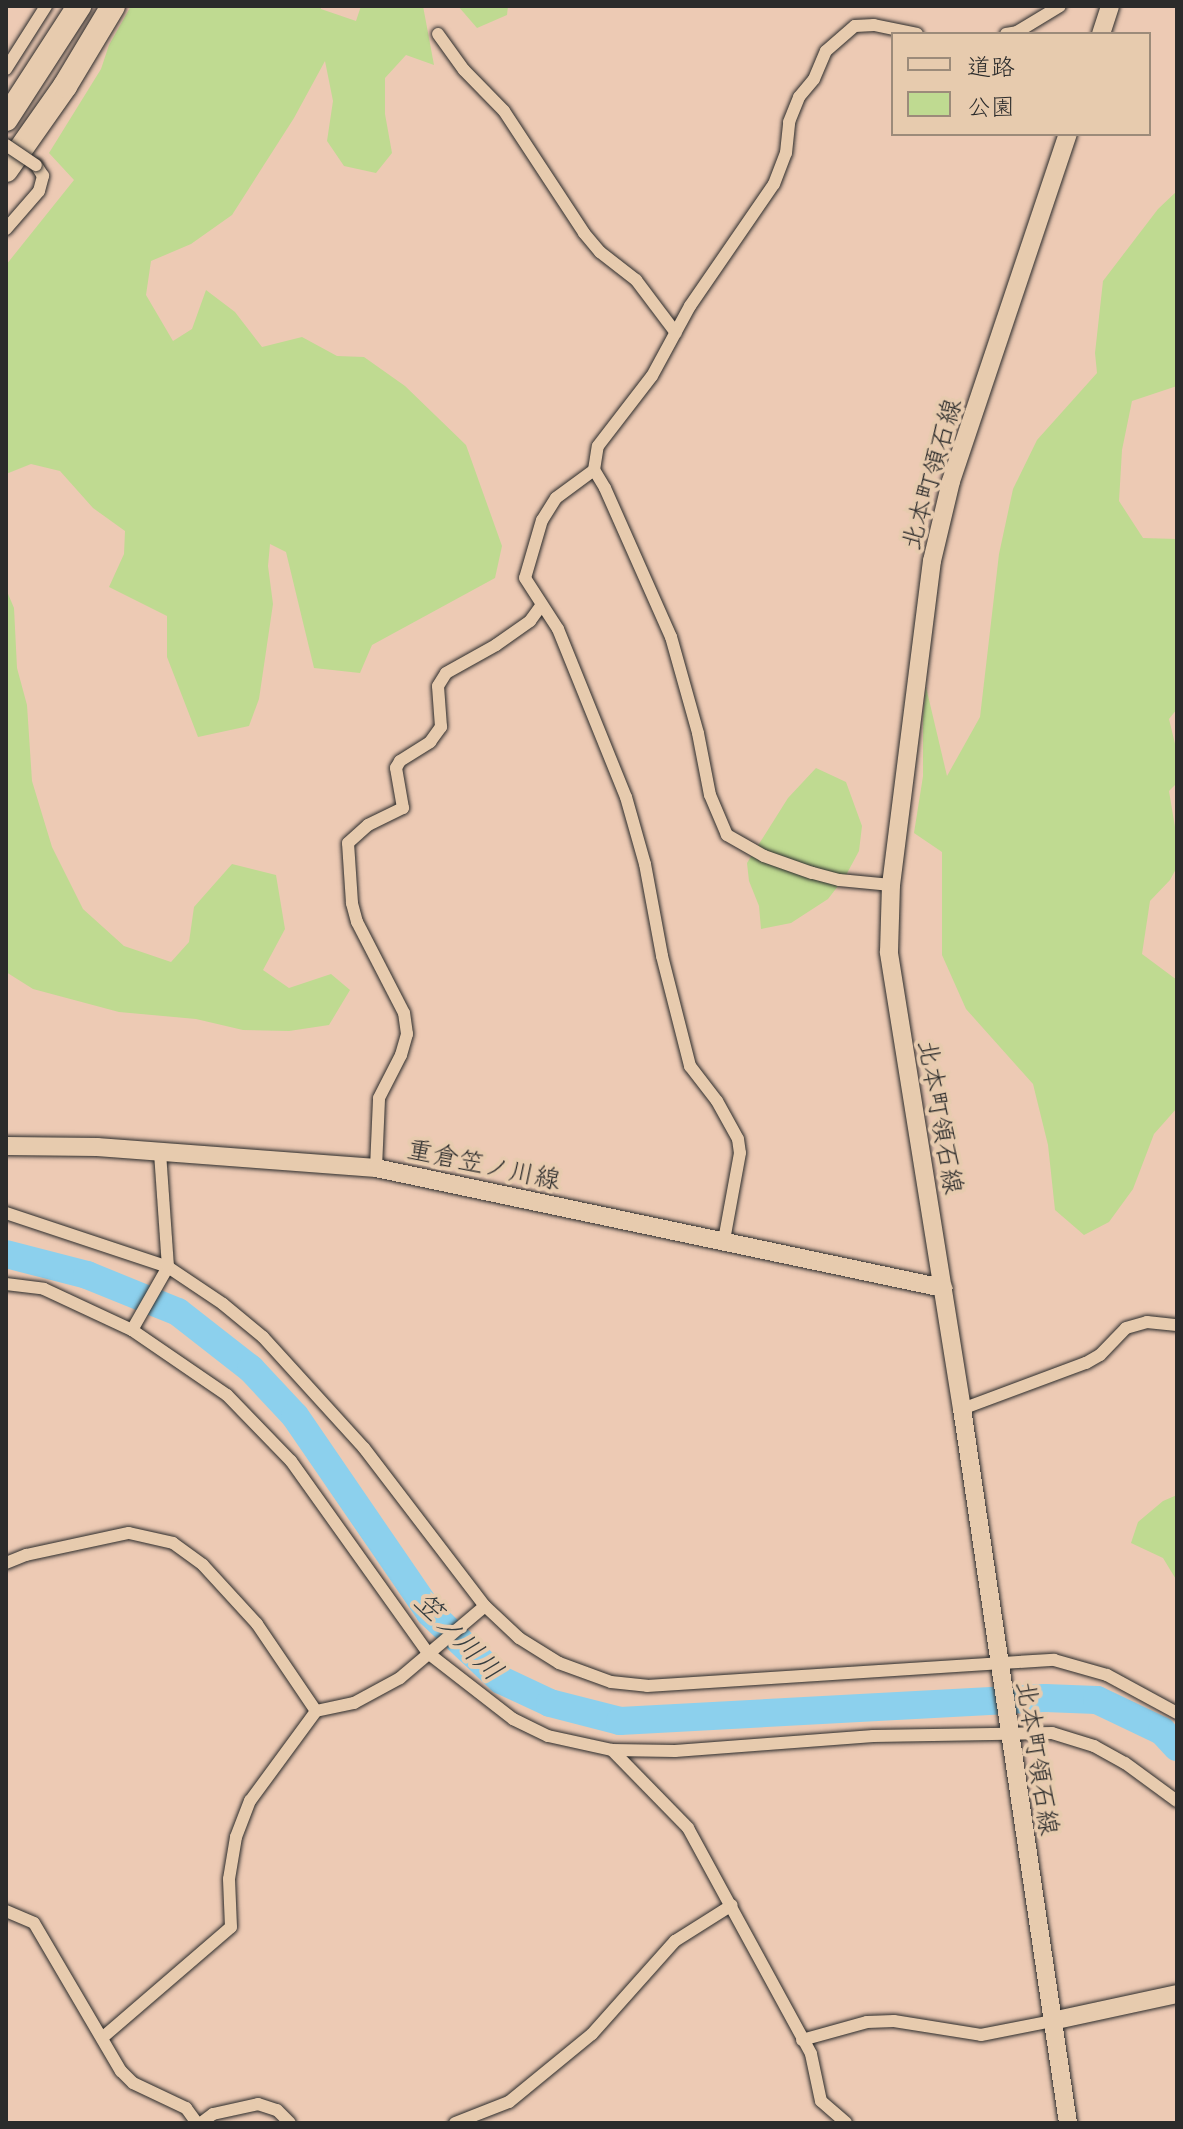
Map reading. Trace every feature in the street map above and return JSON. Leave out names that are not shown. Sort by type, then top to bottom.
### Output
[{"type":"highway","points":[[6,119],[79,6]]},
{"type":"highway","points":[[6,170],[65,86],[113,6]]},
{"type":"main road","points":[[1102,32],[1110,6]]},
{"type":"main road","name":"北本町領石線","points":[[1067,136],[945,507],[932,561],[891,885],[889,952],[962,1409],[997,1663],[1068,2123]]},
{"type":"main road","name":"重倉笠ノ川線","points":[[6,1146],[97,1147],[376,1168],[943,1288]]},
{"type":"main road","points":[[1052,2021],[1177,1994]]},
{"type":"street","points":[[6,69],[46,6]]},
{"type":"street","points":[[1017,32],[1060,6]]},
{"type":"street","points":[[891,885],[839,880],[812,873],[764,856],[727,835],[710,795],[691,704],[671,637],[594,470],[598,446],[652,376],[690,306],[774,184],[799,97],[814,79],[826,51],[855,26],[874,25],[907,32]]},
{"type":"street","points":[[438,34],[464,70],[504,111],[584,233],[600,252],[636,280],[676,333]]},
{"type":"street","points":[[6,145],[36,165],[43,176],[39,191],[6,229]]},
{"type":"street","points":[[594,470],[556,498],[542,520],[525,578],[540,607],[558,629],[626,797],[645,864],[662,956],[690,1066],[717,1101],[738,1139],[740,1153],[724,1240]]},
{"type":"street","points":[[376,1168],[379,1098],[401,1055],[407,1034],[404,1013],[357,922],[352,903],[348,843],[368,825],[403,808],[396,768],[400,761],[430,742],[441,727],[438,686],[446,673],[496,645],[530,621],[540,607]]},
{"type":"street","points":[[134,1328],[166,1270],[160,1154]]},
{"type":"street","points":[[6,1213],[166,1270],[233,1312],[313,1390],[364,1448],[482,1608],[519,1638],[559,1663],[611,1682],[647,1686],[1054,1660],[1107,1675],[1177,1713]]},
{"type":"street","points":[[6,1284],[44,1289],[134,1328],[227,1395],[291,1461],[428,1653],[513,1719],[548,1736],[612,1750],[675,1751],[1008,1729],[1052,1733],[1094,1746],[1125,1763],[1177,1801]]},
{"type":"street","points":[[962,1409],[1086,1363],[1100,1355],[1126,1328],[1147,1322],[1177,1325]]},
{"type":"street","points":[[6,1563],[26,1555],[129,1533],[173,1543],[203,1565],[257,1624],[316,1711]]},
{"type":"street","points":[[102,2038],[231,1927],[229,1879],[236,1837],[250,1801],[316,1711],[354,1703],[400,1678],[482,1608]]},
{"type":"street","points":[[612,1750],[688,1828],[732,1905],[817,2069],[821,2101],[846,2123]]},
{"type":"street","points":[[455,2123],[509,2102],[592,2034],[675,1941],[732,1905]]},
{"type":"street","points":[[6,1911],[34,1923],[121,2071],[133,2083],[186,2108],[199,2123],[213,2114],[258,2104],[277,2110],[290,2123]]},
{"type":"street","points":[[802,2040],[867,2022],[894,2021],[981,2035],[1052,2021]]},
{"type":"green space","points":[[131,6],[321,6],[321,9],[356,21],[361,6],[423,6],[434,65],[406,55],[385,78],[385,114],[392,153],[376,173],[344,166],[327,141],[333,101],[325,61],[294,118],[232,215],[191,244],[151,261],[146,295],[173,341],[192,329],[206,290],[235,312],[262,347],[302,337],[337,356],[364,357],[405,386],[466,445],[502,546],[495,578],[372,645],[360,673],[314,668],[286,552],[270,544],[268,566],[273,604],[259,699],[249,726],[198,737],[167,657],[167,616],[109,587],[124,554],[125,531],[93,508],[60,471],[31,464],[6,474],[6,265],[74,180],[49,153],[101,69],[109,45]]},
{"type":"green space","points":[[458,6],[508,6],[507,15],[477,28]]},
{"type":"green space","points":[[1177,191],[1177,386],[1132,401],[1122,450],[1119,501],[1143,538],[1177,539],[1177,709],[1169,719],[1177,752],[1177,783],[1169,791],[1177,839],[1177,867],[1170,880],[1150,901],[1142,954],[1177,980],[1177,1108],[1154,1134],[1133,1189],[1109,1222],[1084,1235],[1055,1210],[1048,1145],[1033,1084],[966,1009],[942,955],[942,852],[914,833],[923,776],[923,717],[926,687],[947,776],[980,717],[999,554],[1013,489],[1037,440],[1097,373],[1095,353],[1103,281],[1158,209]]},
{"type":"green space","points":[[6,589],[14,608],[17,668],[27,705],[32,781],[52,847],[83,909],[124,946],[171,962],[189,942],[194,907],[232,864],[276,875],[285,929],[263,970],[289,988],[331,974],[350,990],[329,1025],[289,1031],[243,1030],[196,1019],[119,1012],[33,989],[6,972]]},
{"type":"green space","points":[[816,768],[846,782],[862,826],[859,851],[828,899],[791,923],[761,929],[759,906],[749,881],[747,863],[788,798]]},
{"type":"green space","points":[[1177,1495],[1177,1581],[1163,1558],[1131,1543],[1138,1522],[1163,1501]]},
{"type":"waterway","name":"笠ノ川川","points":[[6,1254],[87,1275],[178,1312],[251,1369],[295,1416],[430,1613],[501,1680],[550,1703],[620,1721],[1045,1698],[1097,1700],[1162,1731],[1177,1747]]}]
